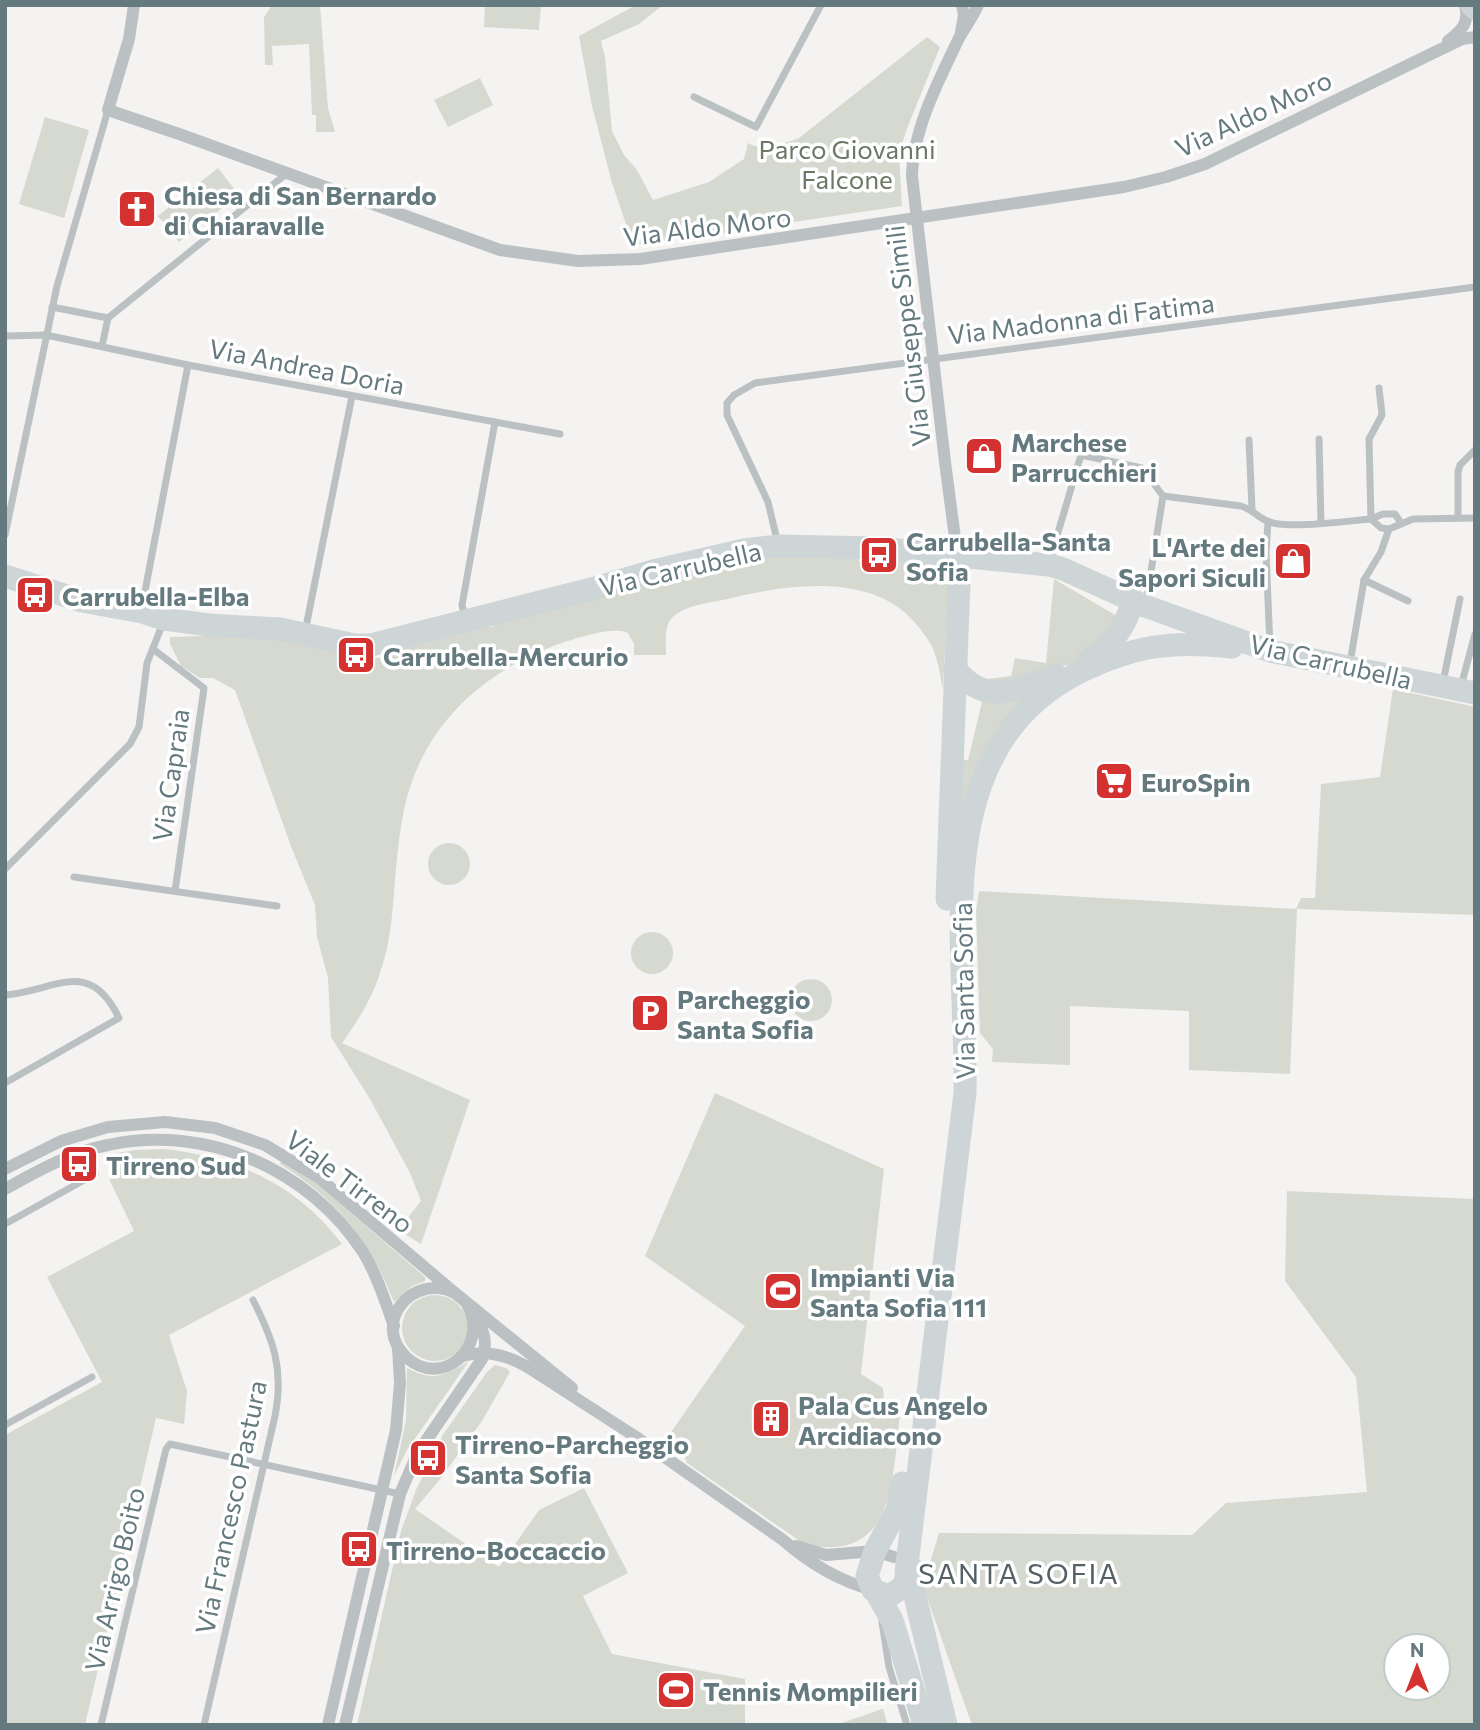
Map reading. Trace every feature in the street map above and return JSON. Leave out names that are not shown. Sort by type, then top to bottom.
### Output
[{"type":"main road","name":"Via Carrubella","points":[[5,576],[82,601],[142,611],[164,619],[209,625],[280,629],[355,645],[371,645],[653,571],[744,550],[778,546],[878,548],[1049,565],[1139,603],[1270,651],[1459,690]]},
{"type":"main road","name":"Via Santa Sofia","points":[[946,1725],[925,1633],[890,1561],[951,1096],[953,1040],[946,877],[960,556]]},
{"type":"main road","points":[[1055,685],[1116,637],[1139,603]]},
{"type":"main road","name":"Via Santa Sofia","points":[[890,1561],[965,1093],[960,908],[967,838],[979,789],[1000,745],[1027,709],[1055,685],[1115,656],[1186,642],[1270,651]]},
{"type":"main road","points":[[955,668],[966,682],[990,691],[1003,692],[1020,689],[1078,667]]},
{"type":"main road","points":[[877,1595],[895,1594],[903,1587],[890,1561],[867,1576],[877,1595],[892,1620],[924,1725]]},
{"type":"street","points":[[5,535],[52,307],[129,39],[134,5]]},
{"type":"street","points":[[694,97],[756,127],[821,5]]},
{"type":"street","name":"Via Giuseppe Simili","points":[[961,35],[964,15],[962,5]]},
{"type":"street","name":"Via Giuseppe Simili","points":[[960,556],[950,500],[933,359],[912,176],[912,153],[918,130],[961,35],[978,5]]},
{"type":"street","points":[[1431,54],[1464,27],[1467,11],[1465,5]]},
{"type":"street","points":[[1431,54],[1462,39],[1475,37]]},
{"type":"street","name":"Via Aldo Moro","points":[[108,110],[500,250],[578,261],[640,259],[1124,187],[1166,177],[1205,163],[1431,54]]},
{"type":"street","points":[[102,346],[108,318],[286,173]]},
{"type":"street","name":"Via Madonna di Fatima","points":[[778,546],[768,502],[727,415],[727,403],[734,395],[755,383],[1475,287]]},
{"type":"street","points":[[52,307],[108,318]]},
{"type":"street","name":"Via Andrea Doria","points":[[5,336],[46,335],[188,365],[561,434]]},
{"type":"street","points":[[142,611],[188,365]]},
{"type":"street","points":[[1379,388],[1382,415],[1369,439],[1371,519],[1381,528],[1390,529],[1413,519],[1475,518]]},
{"type":"street","points":[[305,633],[352,396]]},
{"type":"street","points":[[466,620],[462,606],[495,422]]},
{"type":"street","points":[[1319,439],[1321,523]]},
{"type":"street","points":[[1249,440],[1252,509]]},
{"type":"street","points":[[1458,518],[1458,472],[1460,465],[1475,450]]},
{"type":"street","points":[[1049,565],[1081,455],[1142,468],[1163,496],[1252,509],[1268,522],[1321,523],[1395,514],[1401,523]]},
{"type":"street","points":[[1139,603],[1163,496]]},
{"type":"street","points":[[1268,522],[1266,553],[1270,651]]},
{"type":"street","points":[[1349,667],[1364,580],[1381,552],[1390,529]]},
{"type":"street","points":[[1364,580],[1408,601]]},
{"type":"street","points":[[1459,690],[1460,599]]},
{"type":"street","points":[[5,869],[130,744],[139,727],[147,663],[164,619]]},
{"type":"street","points":[[1459,690],[1475,634]]},
{"type":"street","name":"Via Capraia","points":[[153,649],[204,688],[175,891]]},
{"type":"street","points":[[74,877],[276,906]]},
{"type":"street","points":[[5,995],[59,982],[81,982],[102,991],[119,1018],[5,1083]]},
{"type":"street","name":"Viale Tirreno","points":[[5,1169],[61,1141],[93,1130],[165,1122],[215,1128],[254,1140],[318,1177],[455,1293]]},
{"type":"street","name":"Viale Tirreno","points":[[5,1189],[71,1156],[106,1145],[142,1140],[195,1142],[241,1154],[267,1165],[308,1190],[353,1239],[378,1281],[394,1326]]},
{"type":"street","points":[[267,1165],[274,1150]]},
{"type":"street","points":[[5,1224],[95,1174]]},
{"type":"street","points":[[328,1725],[396,1430],[400,1365],[394,1326],[402,1303],[415,1292],[440,1287],[455,1293],[469,1308],[636,1437]]},
{"type":"street","name":"Via Francesco Pastura","points":[[204,1725],[278,1402],[279,1367],[270,1338],[253,1300]]},
{"type":"street","points":[[345,1725],[400,1494],[417,1454],[485,1352],[484,1332],[469,1308]]},
{"type":"street","points":[[397,1344],[412,1362],[426,1367],[450,1365],[463,1356],[471,1345],[474,1332],[469,1308]]},
{"type":"street","points":[[463,1356],[485,1352],[526,1366],[636,1437],[783,1540],[802,1557],[877,1595],[890,1667],[907,1725]]},
{"type":"street","points":[[5,1424],[92,1377]]},
{"type":"street","name":"Via Arrigo Boito","points":[[101,1725],[166,1449],[170,1444],[264,1463]]},
{"type":"street","points":[[264,1463],[400,1494]]},
{"type":"street","points":[[783,1540],[803,1550],[826,1555],[890,1561]]},
{"type":"street","points":[[925,1633],[947,1691]]},
{"type":"green space","points":[[272,5],[320,5],[328,108],[335,132],[316,132],[316,115],[312,115],[309,44],[272,46],[273,65],[265,65],[264,17]]},
{"type":"green space","points":[[485,5],[541,5],[539,30],[484,27]]},
{"type":"green space","name":"Parco Giovanni Falcone","points":[[636,5],[663,5],[639,24],[601,41],[612,131],[653,200],[709,182],[744,159],[748,143],[764,146],[763,151],[799,138],[927,37],[940,47],[899,154],[902,206],[773,225],[766,221],[734,226],[729,232],[633,245],[612,183],[592,106],[579,36]]},
{"type":"green space","points":[[480,78],[493,105],[448,127],[434,100]]},
{"type":"green space","points":[[45,117],[89,130],[64,218],[19,204]]},
{"type":"green space","points":[[218,168],[239,195],[179,242],[158,216]]},
{"type":"green space","points":[[783,556],[857,556],[863,569],[871,568],[869,557],[934,565],[944,574],[948,585],[943,688],[931,645],[917,625],[899,608],[878,596],[855,589],[804,586],[779,589],[683,610],[671,619],[667,627],[666,655],[634,655],[634,644],[628,633],[612,631],[568,641],[524,659],[499,673],[456,709],[423,755],[412,781],[403,817],[384,960],[368,1001],[342,1043],[470,1100],[421,1244],[398,1230],[421,1201],[410,1173],[370,1099],[331,1037],[328,978],[317,937],[315,905],[235,690],[213,678],[200,678],[181,666],[170,644],[170,637],[256,634],[280,637],[356,658],[370,659],[383,657],[417,642],[484,625],[492,627],[504,619],[699,568]]},
{"type":"green space","points":[[1054,579],[1122,619],[1082,658],[1071,665],[1058,666],[1003,686],[987,679],[1011,676],[1015,658],[1046,663]]},
{"type":"green space","points":[[1393,689],[1475,707],[1475,915],[1297,909],[1290,1074],[1189,1070],[1189,1011],[1070,1006],[1070,1065],[992,1062],[993,1049],[980,1033],[976,911],[979,891],[1296,909],[1301,898],[1315,898],[1321,784],[1380,777]]},
{"type":"green space","points":[[983,698],[1026,698],[959,837],[959,760],[968,760]]},
{"type":"green space","points":[[449,843],[464,849],[470,864],[464,879],[449,885],[434,879],[428,864],[434,849]]},
{"type":"green space","points":[[652,932],[667,938],[673,953],[667,968],[652,974],[637,968],[631,953],[637,938]]},
{"type":"green space","points":[[811,979],[826,985],[832,1000],[826,1015],[811,1021],[796,1015],[790,1000],[796,985]]},
{"type":"green space","name":"Impianti Via Santa Sofia 111","points":[[715,1093],[884,1169],[861,1374],[883,1388],[884,1401],[900,1414],[895,1464],[884,1511],[873,1529],[857,1541],[834,1547],[804,1544],[687,1463],[683,1450],[686,1445],[669,1435],[745,1326],[645,1256]]},
{"type":"green space","points":[[164,1149],[216,1159],[264,1177],[306,1205],[342,1244],[169,1335],[187,1391],[184,1424],[156,1418],[85,1725],[5,1725],[5,1435],[102,1382],[47,1277],[134,1231],[110,1181],[111,1154]]},
{"type":"green space","points":[[281,1161],[314,1181],[425,1277],[425,1281],[412,1286],[394,1302],[373,1259],[349,1223],[319,1192],[280,1164]]},
{"type":"green space","points":[[1287,1191],[1475,1199],[1475,1725],[972,1725],[923,1586],[939,1533],[1192,1535],[1226,1503],[1367,1492],[1356,1377],[1285,1281]]},
{"type":"green space","points":[[435,1295],[448,1297],[458,1305],[466,1315],[466,1341],[458,1351],[448,1359],[435,1361],[422,1359],[412,1351],[404,1341],[402,1328],[404,1315],[412,1305],[422,1297]]},
{"type":"green space","points":[[469,1361],[407,1450],[394,1476],[406,1420],[407,1368],[432,1376],[446,1373]]},
{"type":"green space","points":[[495,1365],[510,1372],[482,1421],[415,1509],[499,1567],[539,1510],[584,1488],[628,1573],[583,1596],[612,1654],[745,1679],[745,1725],[357,1725],[401,1531],[416,1490],[442,1436],[487,1372]]},
{"type":"green space","name":"Tennis Mompilieri","points":[[882,1709],[888,1725],[836,1725]]},
{"type":"place","name":"Chiesa di San Bernardo di Chiaravalle","points":[[137,209]]},
{"type":"place","name":"Marchese Parrucchieri","points":[[984,456]]},
{"type":"place","name":"Carrubella-Santa Sofia","points":[[879,555]]},
{"type":"place","name":"L'Arte dei Sapori Siculi","points":[[1293,561]]},
{"type":"place","name":"Carrubella-Elba","points":[[35,595]]},
{"type":"place","name":"Carrubella-Mercurio","points":[[356,655]]},
{"type":"place","name":"EuroSpin","points":[[1114,781]]},
{"type":"place","name":"Parcheggio Santa Sofia","points":[[650,1013]]},
{"type":"place","name":"Tirreno Sud","points":[[79,1164]]},
{"type":"place","name":"Impianti Via Santa Sofia 111","points":[[783,1291]]},
{"type":"place","name":"Pala Cus Angelo Arcidiacono","points":[[771,1419]]},
{"type":"place","name":"Tirreno-Parcheggio Santa Sofia","points":[[428,1458]]},
{"type":"place","name":"Tirreno-Boccaccio","points":[[359,1549]]},
{"type":"place","name":"Tennis Mompilieri","points":[[676,1690]]},
{"type":"district","name":"SANTA SOFIA","points":[[1019,1573]]}]
